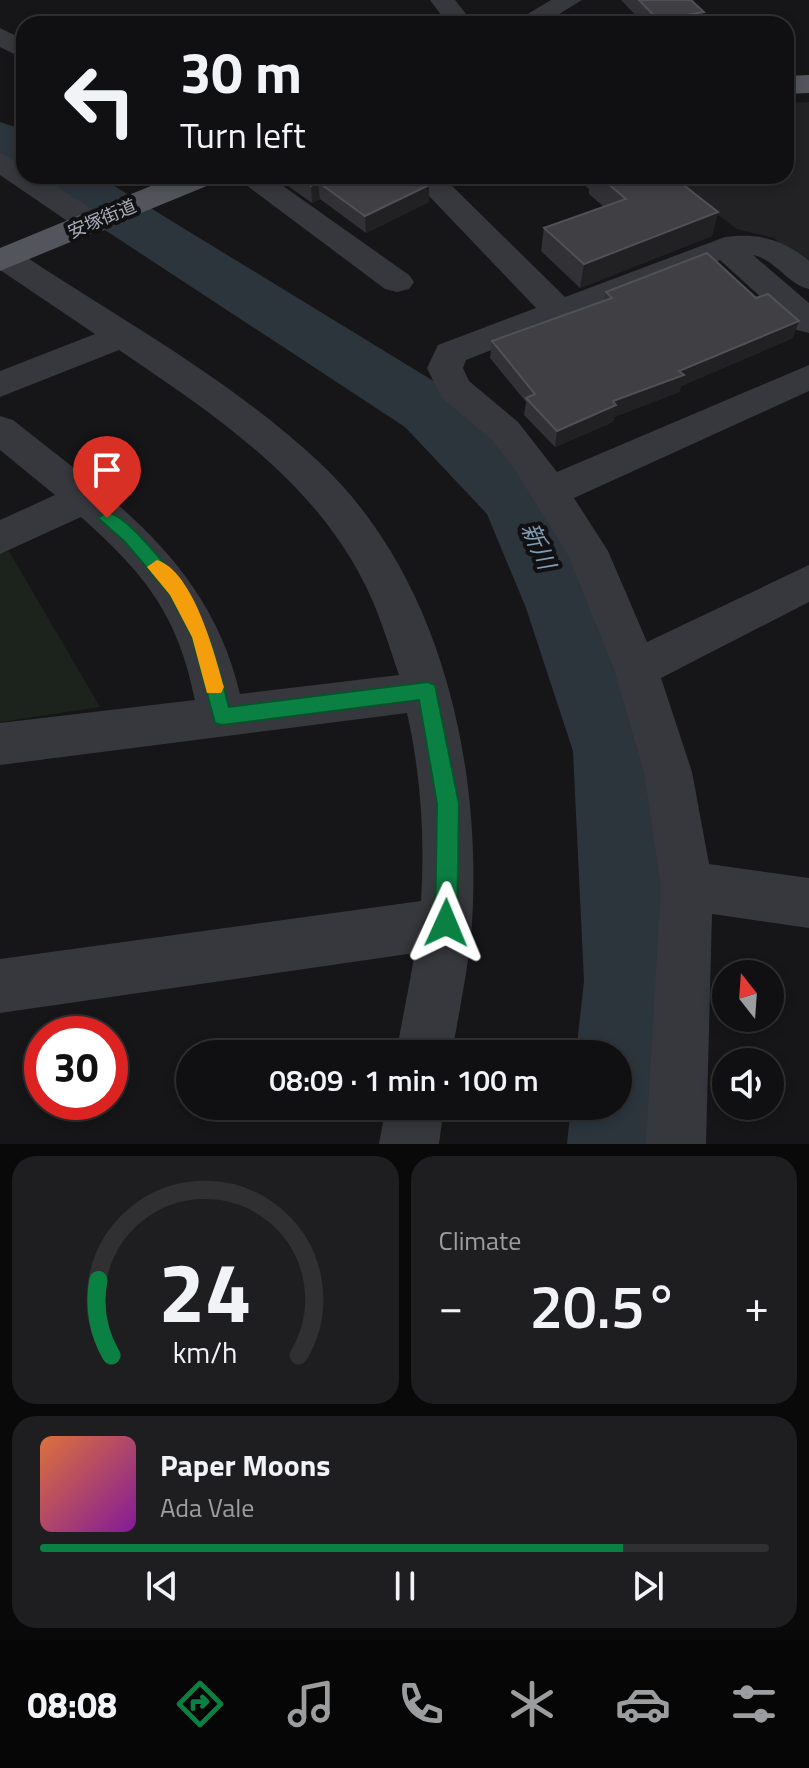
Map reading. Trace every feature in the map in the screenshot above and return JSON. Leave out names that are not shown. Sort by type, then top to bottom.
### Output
[{"type":"main road","name":"安塚街道","points":[[2,259],[184,184]]},
{"type":"street","points":[[442,0],[455,16]]},
{"type":"street","points":[[539,16],[570,0]]},
{"type":"street","points":[[45,184],[110,216]]},
{"type":"street","points":[[260,184],[397,282]]},
{"type":"street","points":[[433,184],[559,311]]},
{"type":"street","points":[[676,1144],[687,886],[668,772],[636,669],[587,551],[552,491],[505,431],[454,388],[445,368],[451,353],[725,247],[753,242],[772,247],[809,279]]},
{"type":"street","points":[[725,247],[809,322]]},
{"type":"street","points":[[2,259],[231,412],[307,474],[351,523],[398,613],[428,691],[448,804],[446,923],[426,1040]]},
{"type":"street","points":[[0,385],[120,337]]},
{"type":"street","points":[[552,491],[809,377]]},
{"type":"street","points":[[0,429],[131,537],[177,590],[201,637],[222,717]]},
{"type":"street","points":[[0,538],[83,499]]},
{"type":"street","points":[[636,669],[809,582]]},
{"type":"street","points":[[0,744],[428,691]]},
{"type":"street","points":[[687,886],[809,903]]},
{"type":"street","points":[[0,986],[446,923]]},
{"type":"street","points":[[409,1144],[413,1120]]},
{"type":"shaded area","points":[[809,102],[809,268],[774,238],[737,229],[675,184],[794,184],[794,103]]},
{"type":"shaded area","points":[[7,548],[100,707],[0,722],[0,551]]},
{"type":"building","points":[[639,0],[691,0],[704,12],[681,16],[654,16]]},
{"type":"building","points":[[321,184],[429,185],[365,216]]},
{"type":"building","points":[[608,184],[682,184],[718,212],[584,264],[544,228],[626,199]]},
{"type":"building","points":[[707,253],[756,298],[768,294],[799,321],[679,371],[684,375],[613,401],[616,405],[557,431],[526,398],[535,394],[492,341],[612,298],[606,292]]},
{"type":"waterway","name":"新川","points":[[0,138],[16,148]]},
{"type":"waterway","name":"新川","points":[[73,184],[429,410],[517,500],[565,608],[616,751],[633,981],[620,1144]]},
{"type":"slow traffic","points":[[157,567],[177,590],[201,637],[214,687]]},
{"type":"route","points":[[107,518],[131,537],[177,590],[201,637],[222,717],[428,691],[448,804],[446,923]]}]
